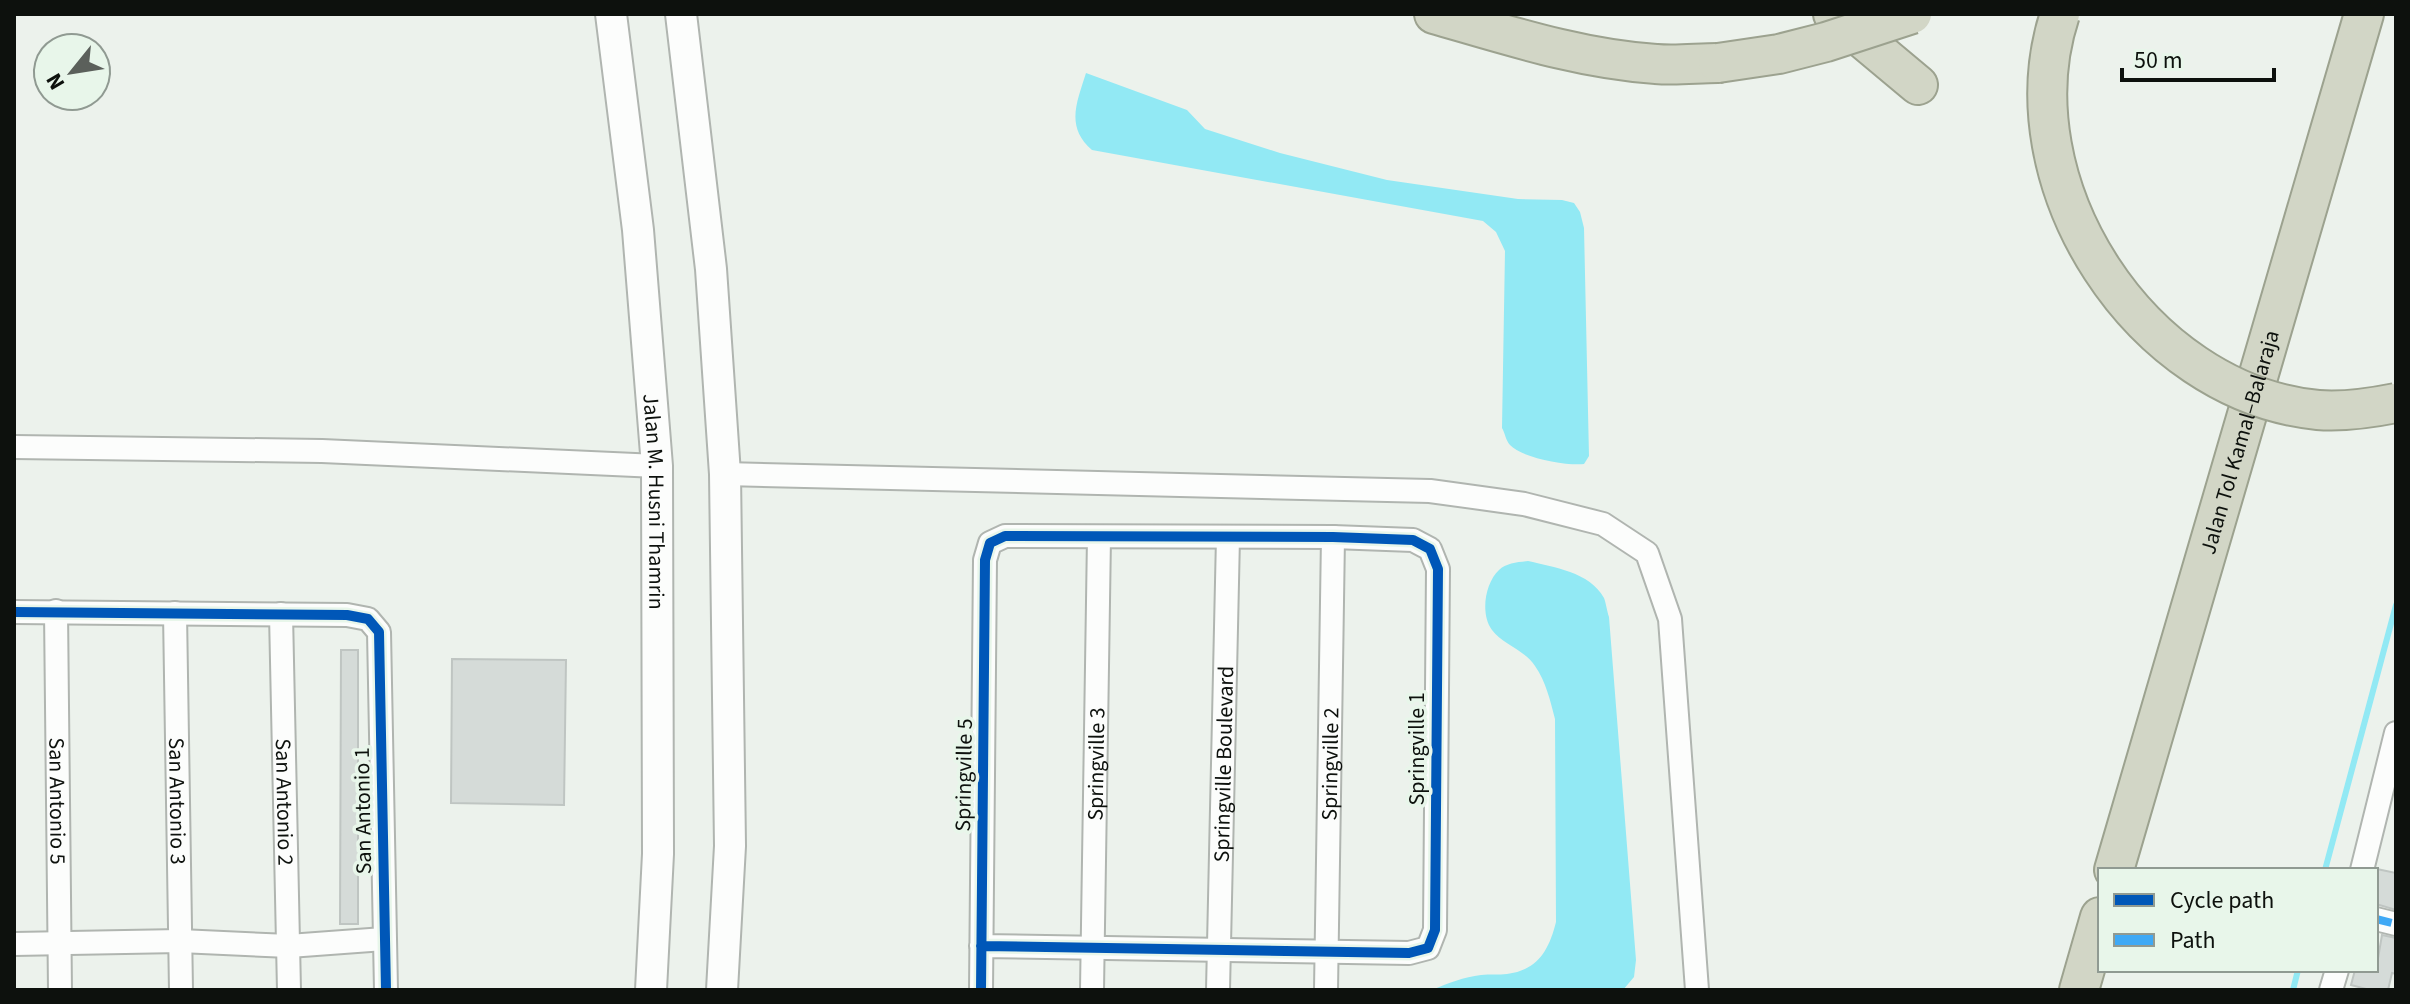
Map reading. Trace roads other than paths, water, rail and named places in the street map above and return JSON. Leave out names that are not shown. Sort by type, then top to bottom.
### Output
[{"type":"highway","points":[[1434,14],[1598,58],[1659,65],[1718,63],[1779,54],[1912,14]]},
{"type":"highway","points":[[1833,14],[1918,85]]},
{"type":"highway","points":[[2060,14],[2050,56],[2048,89],[2055,163],[2067,204],[2083,239],[2132,309],[2163,340],[2195,365],[2232,385],[2275,401],[2318,410],[2369,408],[2396,403]]},
{"type":"highway","name":"Jalan Tol Kamal–Balaraja","points":[[2115,868],[2364,14]]},
{"type":"highway","points":[[2079,990],[2098,924]]},
{"type":"main road","name":"Jalan M. Husni Thamrin","points":[[611,14],[638,230],[657,466],[659,838],[651,990]]},
{"type":"main road","points":[[681,14],[711,269],[725,474],[730,846],[722,990]]},
{"type":"street","points":[[14,447],[322,451],[657,466]]},
{"type":"street","points":[[725,474],[1430,491],[1524,504],[1603,524],[1647,553],[1670,619],[1697,990]]},
{"type":"street","name":"Springville 5","points":[[981,990],[985,560],[990,543],[1005,536],[1099,537]]},
{"type":"street","points":[[1099,537],[1333,537]]},
{"type":"street","name":"Springville 3","points":[[1092,990],[1099,537]]},
{"type":"street","name":"Springville Boulevard","points":[[1218,990],[1228,537]]},
{"type":"street","name":"Springville 1","points":[[1326,952],[1409,953],[1428,948],[1435,930],[1438,569],[1430,549],[1413,540],[1333,537]]},
{"type":"street","name":"Springville 2","points":[[1326,990],[1333,537]]},
{"type":"street","name":"San Antonio 5","points":[[56,611],[60,990]]},
{"type":"street","points":[[14,612],[281,614]]},
{"type":"street","name":"San Antonio 3","points":[[175,613],[181,990]]},
{"type":"street","name":"San Antonio 1","points":[[281,614],[347,615],[368,619],[379,632],[386,990]]},
{"type":"street","name":"San Antonio 2","points":[[281,614],[289,990]]},
{"type":"street","points":[[2362,868],[2396,733]]},
{"type":"street","points":[[14,944],[180,941],[289,946],[384,939]]},
{"type":"street","points":[[981,946],[1326,952]]},
{"type":"water","points":[[1086,73],[1187,110],[1205,129],[1280,153],[1387,180],[1518,199],[1574,203],[1584,228],[1589,456],[1584,464],[1556,462],[1516,450],[1502,428],[1505,251],[1496,232],[1483,221],[1092,150],[1078,132],[1076,123],[1077,104]]},
{"type":"water","points":[[1528,561],[1559,568],[1590,582],[1604,598],[1609,617],[1636,960],[1634,977],[1623,990],[1432,990],[1468,977],[1507,974],[1527,968],[1546,950],[1556,922],[1555,719],[1539,672],[1531,660],[1492,630],[1485,607],[1487,590],[1499,570],[1509,564]]},
{"type":"waterway","points":[[2326,868],[2396,605]]},
{"type":"waterway","points":[[2293,990],[2298,972]]}]
